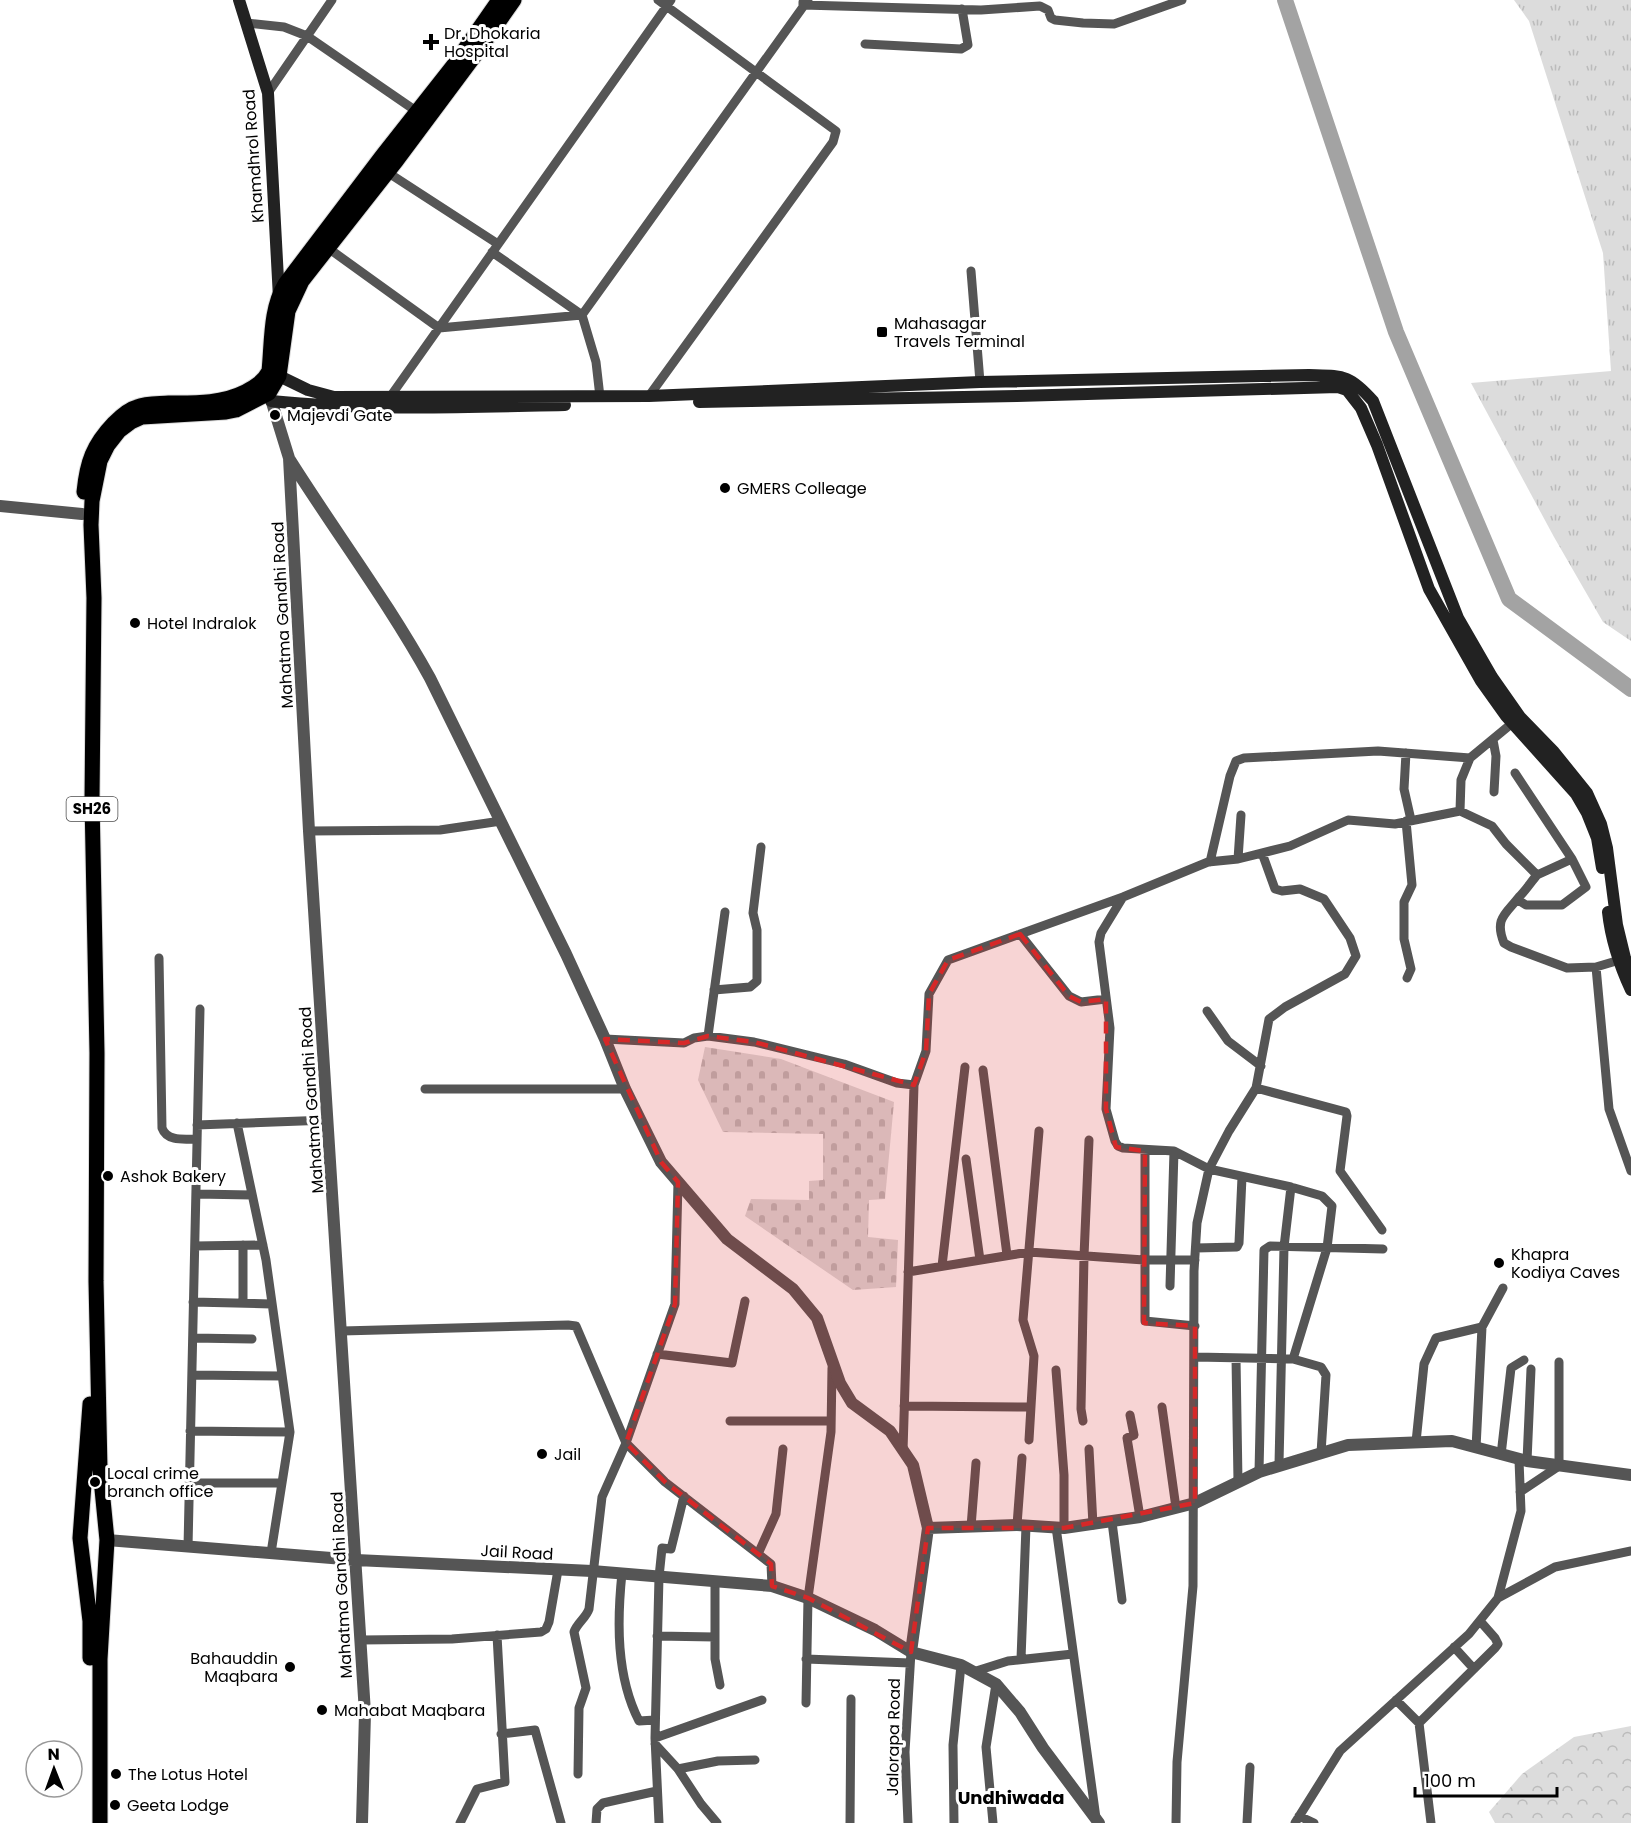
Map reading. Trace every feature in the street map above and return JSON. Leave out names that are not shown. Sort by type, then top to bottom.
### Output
[{"type":"main road","name":"Khamdhrol Road","points":[[239,0],[268,93],[278,296]]},
{"type":"main road","points":[[271,384],[288,311],[302,282],[387,172],[453,66],[499,0]]},
{"type":"main road","points":[[271,384],[278,296],[285,284],[514,0]]},
{"type":"main road","points":[[278,296],[288,311]]},
{"type":"main road","points":[[271,384],[308,390],[327,396],[600,397],[980,382],[1341,376],[1359,385],[1373,401],[1458,618],[1516,720]]},
{"type":"main road","points":[[271,384],[328,407],[464,408],[1338,387],[1347,390],[1361,408],[1381,456],[1429,589],[1481,681],[1516,720],[1554,752],[1587,793],[1602,824],[1622,959],[1631,990]]},
{"type":"main road","name":"SH26","points":[[92,1823],[90,1621],[80,1538],[87,1466],[92,1361],[87,1153],[85,563],[82,514],[86,470],[100,437],[120,417],[136,407],[211,402],[236,396],[256,386],[271,384]]},
{"type":"main road","name":"SH26","points":[[100,1823],[100,1659],[107,1540],[100,1469],[96,1270],[97,1053],[92,800],[94,698],[92,501],[100,461],[108,445],[119,431],[131,422],[142,417],[236,410],[271,384]]},
{"type":"main road","points":[[1622,959],[1631,970]]},
{"type":"main road","points":[[82,1517],[105,1517]]},
{"type":"main road","points":[[85,1579],[104,1580]]},
{"type":"street","points":[[268,93],[332,0]]},
{"type":"street","points":[[649,396],[833,142],[836,131],[669,3],[658,0]]},
{"type":"street","points":[[328,248],[439,328],[582,315],[804,2],[981,10],[1040,6],[1048,10],[1051,18],[1055,20],[1114,24],[1182,0]]},
{"type":"street","points":[[390,397],[669,3]]},
{"type":"street","points":[[865,44],[961,50],[968,45],[962,9]]},
{"type":"street","points":[[246,23],[284,27],[307,36],[422,115]]},
{"type":"street","points":[[387,172],[495,248],[582,315],[596,362],[600,397]]},
{"type":"street","points":[[971,271],[980,382]]},
{"type":"street","name":"Mahatma Gandhi Road","points":[[271,384],[289,458],[309,831],[357,1560],[365,1713],[362,1823]]},
{"type":"street","points":[[289,458],[409,639],[501,821],[661,1162],[727,1239],[793,1289],[817,1318],[840,1383],[852,1403],[890,1431],[913,1465],[928,1528],[911,1658],[806,1659]]},
{"type":"street","points":[[0,506],[82,514]]},
{"type":"street","points":[[1460,811],[1461,780],[1470,758],[1516,720]]},
{"type":"street","points":[[1493,740],[1496,756],[1494,792]]},
{"type":"street","points":[[1210,862],[1230,776],[1236,761],[1244,758],[1356,753],[1406,753],[1470,758]]},
{"type":"street","points":[[1406,753],[1404,789],[1409,821],[1412,885],[1404,902],[1404,939],[1411,969],[1407,978]]},
{"type":"street","points":[[1515,772],[1572,859],[1586,887],[1562,906],[1526,905],[1518,900]]},
{"type":"street","points":[[903,1451],[914,1085],[926,1051],[929,993],[948,960],[1123,897],[1210,862],[1238,859],[1290,846],[1347,820],[1395,824],[1460,811],[1492,826],[1506,844],[1537,875]]},
{"type":"street","points":[[1238,859],[1241,815]]},
{"type":"street","points":[[309,831],[440,830],[501,821]]},
{"type":"street","points":[[714,990],[750,987],[757,981],[757,930],[753,913],[760,847]]},
{"type":"street","points":[[1176,1823],[1177,1762],[1193,1586],[1194,1326],[1197,1223],[1209,1169],[1229,1131],[1257,1088],[1269,1019],[1284,1007],[1345,974],[1356,956],[1350,938],[1324,899],[1300,889],[1282,891],[1275,889],[1262,853]]},
{"type":"street","points":[[1572,859],[1537,875],[1518,900],[1505,911],[1501,919],[1504,943],[1567,968],[1596,967],[1622,959]]},
{"type":"street","points":[[1123,897],[1100,936],[1110,1028],[1106,1109],[1114,1141],[1118,1146],[1145,1151],[1174,1151],[1209,1169],[1322,1196],[1332,1206],[1327,1248],[1293,1359]]},
{"type":"street","points":[[708,1036],[725,912]]},
{"type":"street","points":[[1020,934],[1069,996],[1081,1002],[1106,999]]},
{"type":"street","points":[[159,958],[162,1128],[164,1134],[170,1138],[197,1139]]},
{"type":"street","points":[[1596,967],[1609,1108],[1631,1171]]},
{"type":"street","points":[[188,1547],[200,1009]]},
{"type":"street","points":[[1207,1011],[1228,1041],[1261,1066]]},
{"type":"street","points":[[605,1039],[684,1043],[694,1038],[708,1036],[754,1042],[844,1064],[897,1083],[914,1085]]},
{"type":"street","points":[[942,1266],[965,1067]]},
{"type":"street","points":[[983,1070],[1007,1256]]},
{"type":"street","points":[[1257,1088],[1346,1112],[1340,1171],[1382,1230]]},
{"type":"street","points":[[425,1089],[625,1089]]},
{"type":"street","points":[[197,1125],[328,1120]]},
{"type":"street","points":[[237,1124],[263,1245],[290,1432],[271,1553]]},
{"type":"street","points":[[1029,1440],[1034,1356],[1023,1320],[1039,1131]]},
{"type":"street","points":[[1083,1421],[1081,1409],[1084,1256],[1089,1140]]},
{"type":"street","points":[[1145,1151],[1145,1321],[1194,1326]]},
{"type":"street","points":[[1170,1286],[1174,1151]]},
{"type":"street","points":[[966,1159],[980,1260]]},
{"type":"street","points":[[1196,1248],[1237,1247],[1242,1177]]},
{"type":"street","points":[[578,1774],[579,1708],[586,1688],[574,1632],[576,1625],[588,1613],[602,1497],[626,1443],[675,1304],[678,1182]]},
{"type":"street","points":[[1279,1464],[1284,1247],[1291,1187]]},
{"type":"street","points":[[196,1194],[252,1195]]},
{"type":"street","points":[[243,1245],[243,1303]]},
{"type":"street","points":[[195,1246],[263,1245]]},
{"type":"street","points":[[1259,1472],[1264,1250],[1270,1246],[1383,1249]]},
{"type":"street","points":[[908,1272],[1029,1252],[1144,1260],[1195,1260]]},
{"type":"street","points":[[1476,1448],[1482,1328],[1503,1288]]},
{"type":"street","points":[[657,1354],[732,1363],[745,1301]]},
{"type":"street","points":[[193,1302],[271,1304]]},
{"type":"street","points":[[342,1331],[568,1324],[576,1326],[626,1443],[665,1482],[771,1564],[772,1586]]},
{"type":"street","points":[[1416,1442],[1424,1364],[1436,1338],[1482,1328]]},
{"type":"street","points":[[193,1338],[252,1339]]},
{"type":"street","points":[[1195,1357],[1293,1359],[1321,1367],[1326,1375],[1321,1453]]},
{"type":"street","points":[[1236,1358],[1238,1482]]},
{"type":"street","points":[[806,1703],[808,1598],[831,1421],[832,1360]]},
{"type":"street","points":[[1502,1455],[1511,1368],[1524,1360]]},
{"type":"street","points":[[1559,1362],[1559,1466]]},
{"type":"street","points":[[1314,1823],[1297,1819],[1340,1751],[1454,1647],[1480,1621],[1498,1598],[1521,1511],[1520,1492],[1531,1369]]},
{"type":"street","points":[[1056,1370],[1064,1475],[1060,1528],[1073,1654],[1098,1820]]},
{"type":"street","points":[[192,1376],[282,1376]]},
{"type":"street","points":[[904,1407],[1031,1407]]},
{"type":"street","points":[[1162,1407],[1176,1508]]},
{"type":"street","points":[[1130,1415],[1134,1435],[1127,1438],[1140,1517]]},
{"type":"street","points":[[730,1421],[831,1421]]},
{"type":"street","points":[[190,1431],[290,1432]]},
{"type":"street","points":[[928,1528],[1022,1525],[1060,1528],[1140,1517],[1195,1503],[1279,1464],[1348,1445],[1452,1441],[1523,1460],[1631,1475]]},
{"type":"street","points":[[758,1554],[776,1514],[783,1449]]},
{"type":"street","points":[[1089,1449],[1092,1525]]},
{"type":"street","points":[[1021,1659],[1022,1458]]},
{"type":"street","points":[[971,1527],[976,1463]]},
{"type":"street","points":[[1520,1492],[1559,1466]]},
{"type":"street","points":[[189,1483],[282,1483]]},
{"type":"street","points":[[659,1823],[655,1741],[658,1576],[662,1548],[671,1549],[684,1496]]},
{"type":"street","points":[[1112,1522],[1122,1600]]},
{"type":"street","name":"Jail Road","points":[[107,1540],[357,1560],[592,1571],[772,1586],[808,1598],[875,1630],[911,1658],[961,1665],[996,1684]]},
{"type":"street","points":[[1498,1598],[1555,1567],[1631,1551]]},
{"type":"street","points":[[361,1640],[452,1639],[541,1632],[546,1629],[558,1570]]},
{"type":"street","points":[[622,1573],[618,1615],[623,1676],[639,1721],[655,1720]]},
{"type":"street","points":[[715,1581],[715,1659],[720,1685]]},
{"type":"street","points":[[1419,1723],[1498,1644],[1480,1621]]},
{"type":"street","points":[[460,1823],[477,1789],[505,1782],[497,1635]]},
{"type":"street","points":[[657,1636],[715,1637]]},
{"type":"street","points":[[1454,1647],[1474,1669]]},
{"type":"street","points":[[973,1672],[1008,1661],[1073,1654]]},
{"type":"street","name":"Jalorapa Road","points":[[908,1823],[905,1752],[911,1658]]},
{"type":"street","points":[[954,1823],[953,1745],[961,1665]]},
{"type":"street","points":[[996,1684],[1020,1712],[1043,1748],[1098,1820]]},
{"type":"street","points":[[993,1823],[986,1747],[996,1684]]},
{"type":"street","points":[[850,1699],[850,1823]]},
{"type":"street","points":[[655,1741],[762,1700]]},
{"type":"street","points":[[1396,1700],[1419,1723],[1431,1823]]},
{"type":"street","points":[[501,1734],[535,1730],[561,1823]]},
{"type":"street","points":[[655,1741],[717,1823]]},
{"type":"street","points":[[678,1769],[718,1761],[755,1760]]},
{"type":"street","points":[[1247,1823],[1250,1767]]},
{"type":"street","points":[[596,1823],[597,1809],[603,1803],[657,1791]]},
{"type":"highlighted area","points":[[1020,934],[1069,996],[1081,1002],[1106,999],[1106,1109],[1116,1147],[1145,1151],[1144,1323],[1195,1326],[1195,1503],[1064,1528],[928,1528],[911,1652],[808,1598],[772,1586],[771,1564],[665,1482],[626,1443],[675,1304],[678,1182],[661,1162],[605,1039],[684,1043],[708,1036],[754,1042],[914,1085],[926,1051],[929,994],[948,960]]},
{"type":"green space","points":[[1514,0],[1631,0],[1631,641],[1603,622],[1471,383],[1611,371],[1603,253],[1529,21]]},
{"type":"green space","points":[[705,1047],[781,1059],[894,1102],[885,1199],[869,1200],[868,1237],[898,1240],[896,1287],[853,1290],[745,1216],[751,1199],[809,1200],[809,1181],[823,1180],[823,1134],[723,1132],[698,1080]]},
{"type":"green space","points":[[1631,1726],[1631,1823],[1495,1823],[1489,1812],[1522,1774],[1574,1737]]},
{"type":"waterway","points":[[1285,0],[1396,332],[1509,599],[1631,689]]},
{"type":"place","name":"Dr. Dhokaria Hospital","points":[[431,42]]},
{"type":"place","name":"Mahasagar Travels Terminal","points":[[882,332]]},
{"type":"place","name":"Majevdi Gate","points":[[275,415]]},
{"type":"place","name":"GMERS Colleage","points":[[725,488]]},
{"type":"place","name":"Hotel Indralok","points":[[135,623]]},
{"type":"place","name":"Ashok Bakery","points":[[108,1176]]},
{"type":"place","name":"Khapra Kodiya Caves","points":[[1499,1263]]},
{"type":"place","name":"Jail","points":[[542,1454]]},
{"type":"place","name":"Local crime branch office","points":[[95,1482]]},
{"type":"place","name":"Bahauddin Maqbara","points":[[290,1667]]},
{"type":"place","name":"Mahabat Maqbara","points":[[322,1710]]},
{"type":"place","name":"The Lotus Hotel","points":[[116,1774]]},
{"type":"place","name":"Geeta Lodge","points":[[115,1805]]},
{"type":"district","name":"Undhiwada","points":[[1011,1798]]}]
